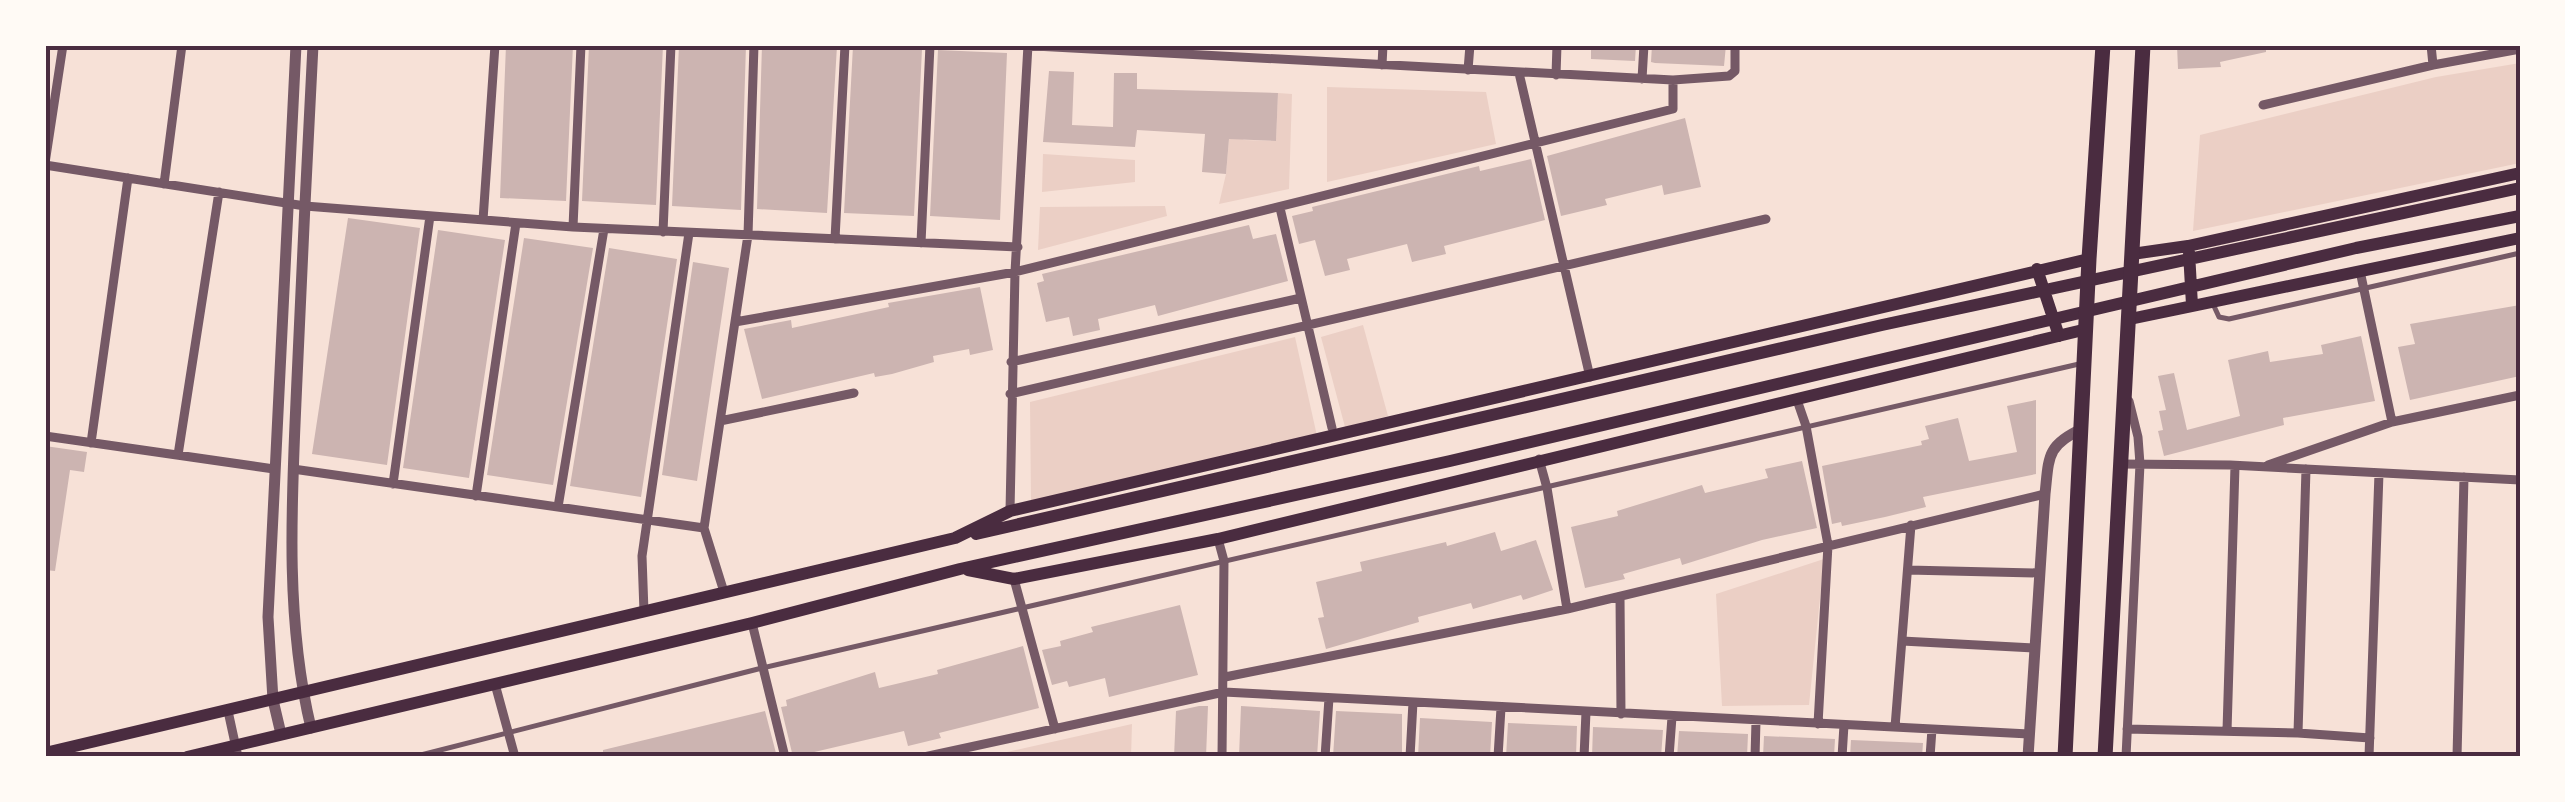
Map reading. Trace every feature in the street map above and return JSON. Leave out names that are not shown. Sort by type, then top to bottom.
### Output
[{"type":"main road","points":[[2064,757],[2103,45]]},
{"type":"main road","points":[[2105,757],[2142,45]]},
{"type":"main road","points":[[2132,254],[2188,246],[2520,173]]},
{"type":"main road","points":[[45,753],[1862,329],[2520,188]]},
{"type":"main road","points":[[187,757],[237,751],[281,734],[752,623],[960,569],[1033,556],[1450,461],[2318,256],[2520,216]]},
{"type":"main road","points":[[2130,319],[2520,238]]},
{"type":"main road","points":[[2188,246],[2192,304]]},
{"type":"main road","points":[[955,538],[1010,511],[2089,259]]},
{"type":"main road","points":[[2037,270],[2059,336]]},
{"type":"main road","points":[[960,569],[1014,578],[1218,538],[2087,330]]},
{"type":"street","points":[[63,45],[45,164],[304,206],[573,228],[1018,247]]},
{"type":"street","points":[[164,184],[182,45]]},
{"type":"street","points":[[281,734],[272,700],[268,617],[296,45]]},
{"type":"street","points":[[311,728],[302,692],[295,615],[293,469],[313,45]]},
{"type":"street","points":[[482,220],[495,45]]},
{"type":"street","points":[[573,228],[581,45]]},
{"type":"street","points":[[663,232],[671,45]]},
{"type":"street","points":[[724,592],[704,528],[748,235],[754,45]]},
{"type":"street","points":[[835,239],[845,45]]},
{"type":"street","points":[[921,243],[930,45]]},
{"type":"street","points":[[1016,45],[1208,50],[1296,60],[1672,80],[1729,76],[1735,71],[1735,45]]},
{"type":"street","points":[[1010,511],[1014,272],[1028,45]]},
{"type":"street","points":[[1296,60],[1297,45]]},
{"type":"street","points":[[1382,65],[1383,45]]},
{"type":"street","points":[[1468,70],[1470,45]]},
{"type":"street","points":[[1556,75],[1557,45]]},
{"type":"street","points":[[1642,79],[1644,45]]},
{"type":"street","points":[[2431,45],[2432,65]]},
{"type":"street","points":[[2262,104],[2520,49]]},
{"type":"street","points":[[1519,73],[1590,377]]},
{"type":"street","points":[[735,322],[1014,272],[1534,146],[1672,109],[1672,80]]},
{"type":"street","points":[[91,443],[128,178]]},
{"type":"street","points":[[178,456],[219,192]]},
{"type":"street","points":[[1280,208],[1332,428]]},
{"type":"street","points":[[393,484],[430,216]]},
{"type":"street","points":[[1010,394],[1766,218]]},
{"type":"street","points":[[476,496],[516,223]]},
{"type":"street","points":[[558,508],[604,229]]},
{"type":"street","points":[[644,612],[642,556],[689,233]]},
{"type":"street","points":[[2360,270],[2392,422]]},
{"type":"street","points":[[1011,362],[1301,298]]},
{"type":"street","points":[[2126,389],[2138,436],[2140,464],[2126,757]]},
{"type":"street","points":[[720,422],[854,393]]},
{"type":"street","points":[[2261,467],[2392,422],[2520,395]]},
{"type":"street","points":[[1797,400],[1806,426],[1828,544],[1818,724]]},
{"type":"street","points":[[2028,757],[2050,452],[2066,436],[2082,429]]},
{"type":"street","points":[[45,436],[274,470]]},
{"type":"street","points":[[1540,459],[1567,609]]},
{"type":"street","points":[[2120,464],[2520,480]]},
{"type":"street","points":[[2227,731],[2235,466]]},
{"type":"street","points":[[293,469],[704,528]]},
{"type":"street","points":[[2298,733],[2306,469]]},
{"type":"street","points":[[2369,757],[2379,473]]},
{"type":"street","points":[[2457,757],[2464,477]]},
{"type":"street","points":[[1225,676],[1567,609],[2044,494]]},
{"type":"street","points":[[1896,728],[1911,525]]},
{"type":"street","points":[[1218,538],[1224,562],[1222,757]]},
{"type":"street","points":[[1908,570],[2039,573]]},
{"type":"street","points":[[1014,578],[1055,729]]},
{"type":"street","points":[[1620,596],[1621,714]]},
{"type":"street","points":[[752,623],[786,757]]},
{"type":"street","points":[[1902,641],[2034,648]]},
{"type":"street","points":[[495,684],[514,757]]},
{"type":"street","points":[[924,757],[1224,692],[2028,734]]},
{"type":"street","points":[[1325,757],[1329,698]]},
{"type":"street","points":[[1410,757],[1413,702]]},
{"type":"street","points":[[1498,757],[1501,708]]},
{"type":"street","points":[[228,710],[237,751]]},
{"type":"street","points":[[1584,757],[1586,712]]},
{"type":"street","points":[[1670,757],[1672,716]]},
{"type":"street","points":[[1754,757],[1756,721]]},
{"type":"street","points":[[1842,757],[1844,725]]},
{"type":"street","points":[[1930,757],[1932,729]]},
{"type":"street","points":[[2128,729],[2370,738]]},
{"type":"lane","points":[[2212,301],[2219,317],[2229,319],[2520,253]]},
{"type":"lane","points":[[413,757],[762,668],[2084,362]]},
{"type":"shaded area","points":[[2520,63],[2520,163],[2193,231],[2200,135],[2436,77]]},
{"type":"shaded area","points":[[1327,87],[1486,92],[1496,144],[1327,182]]},
{"type":"shaded area","points":[[1278,93],[1292,94],[1289,189],[1219,204],[1230,128],[1244,140],[1276,141]]},
{"type":"shaded area","points":[[1043,154],[1135,160],[1135,182],[1042,192]]},
{"type":"shaded area","points":[[1165,206],[1167,216],[1038,250],[1040,207]]},
{"type":"shaded area","points":[[1363,325],[1388,416],[1345,427],[1321,337]]},
{"type":"shaded area","points":[[1295,337],[1317,436],[1031,501],[1030,402]]},
{"type":"shaded area","points":[[1824,559],[1809,705],[1722,706],[1716,594]]},
{"type":"shaded area","points":[[1132,724],[1131,757],[985,757]]},
{"type":"building","points":[[506,45],[573,45],[566,201],[500,198]]},
{"type":"building","points":[[589,45],[663,45],[656,205],[582,201]]},
{"type":"building","points":[[679,45],[746,45],[741,210],[672,206]]},
{"type":"building","points":[[762,45],[837,46],[827,213],[757,209]]},
{"type":"building","points":[[1591,45],[1636,45],[1635,61],[1591,59]]},
{"type":"building","points":[[1652,45],[1726,45],[1724,66],[1651,62]]},
{"type":"building","points":[[2177,45],[2266,45],[2266,52],[2220,62],[2221,67],[2178,69]]},
{"type":"building","points":[[853,46],[922,49],[914,216],[844,213]]},
{"type":"building","points":[[938,50],[1007,53],[1000,220],[930,216]]},
{"type":"building","points":[[1049,71],[1074,72],[1072,125],[1113,127],[1114,73],[1137,73],[1137,89],[1278,93],[1276,141],[1229,139],[1226,174],[1202,172],[1205,134],[1137,130],[1135,147],[1043,142]]},
{"type":"building","points":[[1685,118],[1701,187],[1664,195],[1662,185],[1605,199],[1607,205],[1561,216],[1547,156]]},
{"type":"building","points":[[1531,159],[1545,220],[1444,246],[1446,254],[1412,262],[1407,244],[1347,259],[1350,270],[1325,276],[1315,240],[1299,244],[1292,216],[1313,211],[1312,207],[1479,166],[1480,171]]},
{"type":"building","points":[[348,218],[420,228],[387,465],[312,454]]},
{"type":"building","points":[[1249,225],[1253,239],[1276,234],[1288,281],[1158,316],[1155,305],[1098,319],[1100,330],[1073,336],[1069,317],[1046,322],[1037,283],[1044,281],[1042,274]]},
{"type":"building","points":[[438,230],[505,240],[469,478],[403,468]]},
{"type":"building","points":[[524,238],[593,248],[553,485],[487,475]]},
{"type":"building","points":[[609,248],[677,259],[641,497],[570,486]]},
{"type":"building","points":[[693,262],[729,268],[697,481],[662,475]]},
{"type":"building","points":[[980,287],[993,350],[970,355],[969,349],[933,356],[934,362],[892,374],[875,377],[874,373],[762,399],[744,329],[791,320],[792,328],[889,307],[888,303]]},
{"type":"building","points":[[2520,305],[2520,376],[2410,400],[2398,347],[2415,344],[2410,324]]},
{"type":"building","points":[[2361,336],[2375,401],[2283,418],[2284,425],[2164,456],[2158,431],[2163,430],[2159,411],[2166,410],[2158,376],[2174,373],[2187,430],[2240,416],[2228,360],[2268,351],[2270,362],[2323,354],[2321,345]]},
{"type":"building","points":[[2036,400],[2036,474],[1923,497],[1926,507],[1842,526],[1841,522],[1832,524],[1822,466],[1922,445],[1921,441],[1929,439],[1925,426],[1958,418],[1969,461],[2017,452],[2007,406]]},
{"type":"building","points":[[45,446],[87,452],[84,472],[70,470],[55,571],[45,570]]},
{"type":"building","points":[[1802,461],[1817,528],[1682,565],[1680,558],[1623,574],[1625,579],[1585,588],[1571,527],[1618,516],[1617,511],[1702,485],[1705,493],[1768,478],[1765,469]]},
{"type":"building","points":[[1495,532],[1501,551],[1536,540],[1553,590],[1473,609],[1471,603],[1326,649],[1318,618],[1324,617],[1316,582],[1362,571],[1360,562],[1446,542],[1447,546]]},
{"type":"building","points":[[1180,605],[1198,675],[1109,697],[1105,678],[1069,687],[1067,681],[1052,685],[1042,650],[1093,632],[1091,627]]},
{"type":"building","points":[[1023,646],[1039,708],[939,733],[941,738],[908,746],[904,731],[793,757],[781,707],[787,706],[786,700],[875,672],[879,688],[938,674],[937,670]]},
{"type":"building","points":[[1208,706],[1206,757],[1174,757],[1176,711]]},
{"type":"building","points":[[1241,706],[1320,711],[1317,757],[1239,757]]},
{"type":"building","points":[[765,711],[777,757],[603,757],[603,750]]},
{"type":"building","points":[[1336,711],[1402,714],[1402,757],[1333,757]]},
{"type":"building","points":[[1420,718],[1492,722],[1490,757],[1418,757]]},
{"type":"building","points":[[1508,723],[1577,726],[1576,757],[1506,757]]},
{"type":"building","points":[[1593,727],[1663,730],[1661,757],[1592,757]]},
{"type":"building","points":[[1679,731],[1748,734],[1747,757],[1677,757]]},
{"type":"building","points":[[1764,736],[1835,739],[1834,757],[1763,757]]},
{"type":"building","points":[[1851,740],[1923,743],[1922,757],[1850,757]]}]
